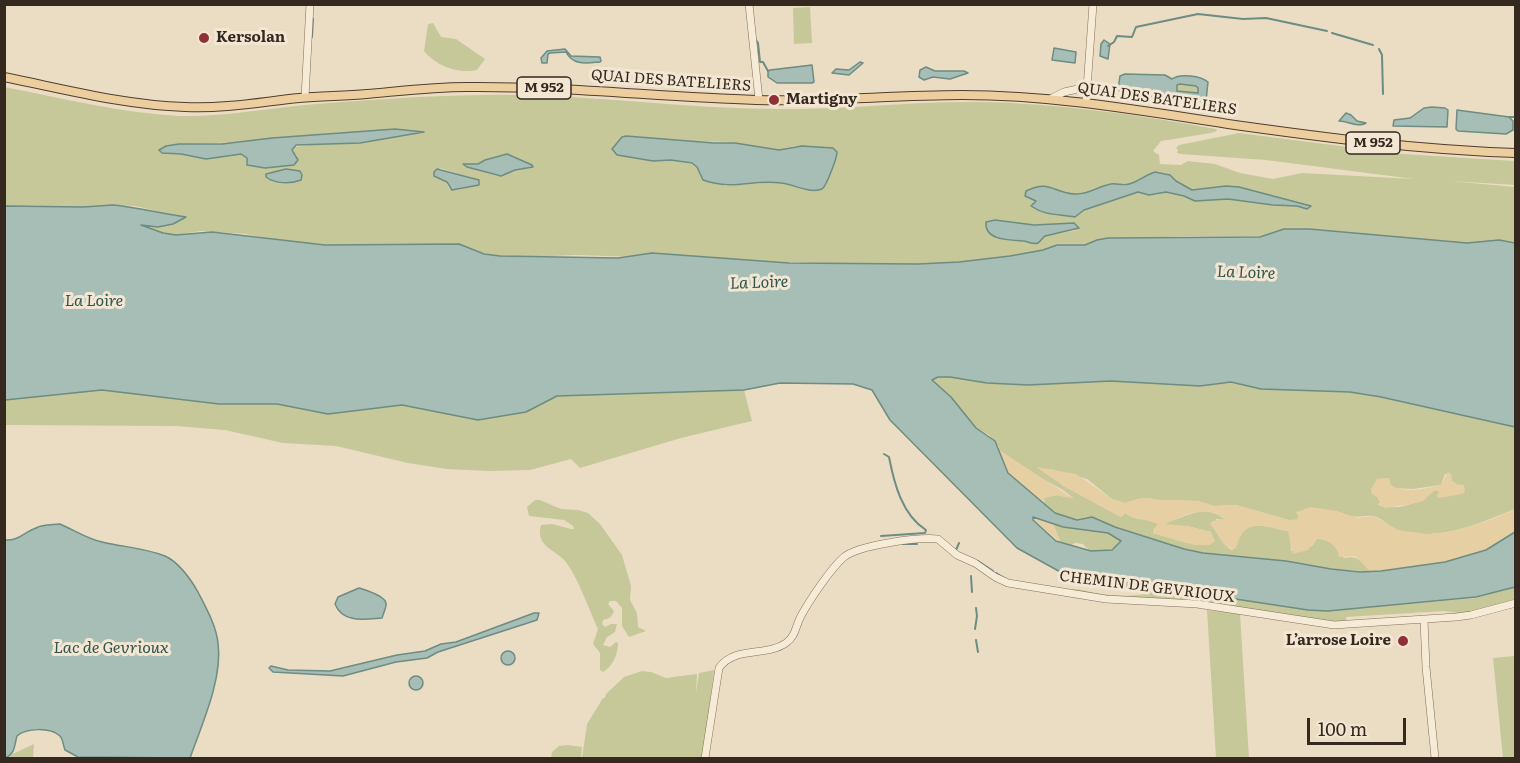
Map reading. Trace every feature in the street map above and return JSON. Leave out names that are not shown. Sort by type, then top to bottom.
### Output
[{"type":"main road","name":"QUAI DES BATELIERS","points":[[4,77],[119,100],[164,106],[224,106],[432,87],[594,90],[688,97],[803,101],[960,95],[1052,98],[1370,143],[1429,149],[1515,153]]},
{"type":"street","points":[[305,97],[310,4]]},
{"type":"street","points":[[750,4],[759,100]]},
{"type":"street","points":[[1086,102],[1093,4]]},
{"type":"street","points":[[1052,98],[1064,92],[1087,87]]},
{"type":"street","name":"CHEMIN DE GEVRIOUX","points":[[705,759],[719,668],[722,663],[739,654],[783,646],[795,634],[801,616],[816,592],[844,557],[855,551],[878,545],[938,539],[962,558],[975,563],[1008,583],[1106,599],[1197,604],[1334,625],[1468,616],[1515,603]]},
{"type":"street","points":[[1424,620],[1435,759]]},
{"type":"green space","points":[[810,7],[812,43],[794,44],[793,8]]},
{"type":"green space","points":[[433,23],[441,37],[456,39],[485,59],[477,70],[462,71],[448,68],[435,61],[424,51],[428,24]]},
{"type":"green space","points":[[1177,85],[1196,86],[1198,93],[1177,91]]},
{"type":"green space","points":[[4,87],[113,108],[179,116],[366,100],[484,95],[557,96],[704,107],[777,109],[954,102],[1008,103],[1098,111],[1216,129],[1217,131],[1211,133],[1161,141],[1153,151],[1159,155],[1160,164],[1181,165],[1188,161],[1215,164],[1240,173],[1273,179],[1302,173],[1414,179],[1266,160],[1181,154],[1177,153],[1176,148],[1179,145],[1239,133],[1403,154],[1515,161],[1515,185],[1450,181],[1515,187],[1515,243],[1499,240],[1467,243],[1309,229],[1284,229],[1260,237],[1187,236],[1097,240],[1085,245],[1057,245],[1010,256],[918,264],[843,264],[576,255],[500,256],[484,254],[458,244],[325,245],[280,241],[245,234],[201,231],[176,235],[163,233],[140,225],[158,227],[185,217],[162,214],[135,206],[5,206]],"holes":[[[674,141],[727,142],[779,150],[795,146],[834,164],[829,172],[826,186],[803,189],[778,182],[726,186],[703,180],[697,167],[692,164],[614,153]],[[247,142],[318,144],[294,147],[292,150],[297,156],[294,165],[265,168],[246,162],[247,158],[241,154],[206,159],[162,153],[179,144]],[[501,155],[513,156],[532,165],[532,168],[515,170],[497,176],[467,167]],[[440,168],[479,180],[479,184],[458,190],[449,188]],[[1155,172],[1166,173],[1192,190],[1272,197],[1311,206],[1307,209],[1228,199],[1195,201],[1166,192],[1154,195],[1138,192],[1084,210],[1075,217],[1042,212],[1032,206],[1036,201],[1025,195],[1031,189],[1038,187],[1085,194],[1108,185],[1136,182]],[[989,221],[1047,224],[1077,230],[1044,236],[1033,243],[1008,240]]]},
{"type":"green space","points":[[938,377],[950,377],[987,383],[1028,385],[1111,381],[1201,386],[1231,382],[1261,389],[1350,392],[1432,407],[1515,427],[1515,509],[1458,530],[1428,534],[1413,533],[1398,530],[1373,516],[1299,515],[1298,520],[1289,520],[1236,505],[1214,506],[1198,501],[1147,498],[1125,503],[1112,499],[1087,479],[1050,469],[1062,485],[1121,517],[1125,513],[1158,524],[1153,533],[1187,543],[1211,532],[1187,526],[1168,526],[1165,523],[1195,512],[1210,512],[1226,520],[1216,519],[1217,529],[1221,540],[1232,550],[1240,535],[1247,529],[1252,526],[1264,526],[1288,531],[1291,551],[1312,546],[1317,539],[1326,540],[1336,547],[1344,558],[1356,558],[1371,572],[1331,569],[1286,561],[1184,549],[1087,517],[1070,518],[1050,510],[1045,506],[1044,498],[1056,495],[1073,498],[999,450],[989,435],[976,428],[951,397],[931,380]],"holes":[[[1445,474],[1451,474],[1452,481],[1456,484],[1452,494],[1442,497],[1438,490],[1435,490],[1423,499],[1401,507],[1378,504],[1380,503],[1378,479],[1389,478],[1394,488],[1413,489],[1441,485]]]},
{"type":"green space","points":[[102,390],[219,404],[277,404],[328,414],[402,405],[526,412],[557,396],[744,390],[752,421],[681,438],[580,468],[571,459],[530,470],[488,471],[446,469],[408,463],[336,446],[283,443],[225,430],[176,426],[5,425],[5,400]]},
{"type":"green space","points":[[535,500],[561,509],[588,513],[600,524],[622,555],[631,586],[630,600],[637,613],[638,627],[646,631],[629,637],[622,626],[622,608],[616,601],[610,601],[608,604],[614,611],[610,617],[603,620],[602,624],[605,627],[617,624],[615,632],[607,637],[603,645],[610,647],[616,642],[618,647],[612,663],[603,672],[600,670],[600,653],[593,644],[598,629],[579,585],[565,561],[541,538],[541,525],[552,524],[574,529],[573,526],[564,520],[529,516],[527,507]]},
{"type":"green space","points":[[1053,524],[1108,533],[1121,541],[1108,551],[1102,552],[1092,551],[1083,544],[1075,543],[1070,546],[1061,543]]},
{"type":"green space","points":[[1515,587],[1516,599],[1465,614],[1444,611],[1346,617],[1347,623],[1331,623],[1183,599],[1117,598],[1066,590],[1120,596],[1145,594],[1150,589],[1189,592],[1328,611],[1476,598]]},
{"type":"green space","points":[[1207,610],[1240,614],[1249,758],[1216,758]]},
{"type":"green space","points":[[1515,656],[1515,758],[1503,758],[1493,658]]},
{"type":"green space","points":[[714,670],[703,758],[582,758],[587,724],[606,694],[624,677],[642,671],[666,678],[697,674],[696,693],[699,673]]},
{"type":"green space","points":[[34,744],[33,758],[4,758]]},
{"type":"green space","points":[[559,746],[582,747],[581,758],[551,758],[552,752]]},
{"type":"sand","points":[[999,450],[1074,499],[1056,495],[1044,498],[1045,506],[1008,473]]},
{"type":"sand","points":[[1036,467],[1076,474],[1112,499],[1125,503],[1147,498],[1198,501],[1214,506],[1236,505],[1289,520],[1298,519],[1296,512],[1311,507],[1337,511],[1357,518],[1373,516],[1398,530],[1427,534],[1450,532],[1493,519],[1515,509],[1515,532],[1486,550],[1447,562],[1371,572],[1355,556],[1339,557],[1334,546],[1325,540],[1317,539],[1308,550],[1293,554],[1288,531],[1269,527],[1250,527],[1241,535],[1235,549],[1230,548],[1223,543],[1210,524],[1212,521],[1226,519],[1211,512],[1195,512],[1165,524],[1211,532],[1215,541],[1210,545],[1194,545],[1153,533],[1158,524],[1125,513],[1121,517],[1062,485]]},
{"type":"sand","points":[[1448,472],[1451,474],[1452,481],[1464,485],[1465,492],[1439,498],[1437,496],[1439,492],[1435,490],[1423,501],[1386,508],[1377,505],[1380,503],[1378,498],[1372,494],[1371,489],[1377,479],[1389,478],[1390,484],[1401,489],[1422,489],[1441,485]]},
{"type":"sand","points":[[1033,517],[1053,524],[1061,543],[1033,519]]},
{"type":"water","points":[[1104,40],[1110,44],[1108,59],[1100,56],[1101,44]]},
{"type":"water","points":[[1054,48],[1076,52],[1075,63],[1052,60]]},
{"type":"water","points":[[565,49],[571,56],[600,57],[601,61],[576,62],[566,52],[550,53],[547,63],[542,63],[541,58],[547,51]]},
{"type":"water","points":[[860,62],[863,63],[849,75],[832,73],[836,69],[849,70]]},
{"type":"water","points":[[812,65],[814,82],[812,83],[777,83],[768,77],[770,70]]},
{"type":"water","points":[[926,67],[935,71],[968,73],[950,79],[933,77],[924,80],[919,77],[920,70]]},
{"type":"water","points":[[1125,74],[1165,75],[1172,79],[1185,76],[1201,78],[1208,82],[1206,101],[1120,91],[1118,89],[1120,76]],"holes":[[[1180,84],[1196,86],[1198,93],[1177,91],[1177,85]]]},
{"type":"water","points":[[1424,108],[1448,110],[1447,127],[1393,126],[1394,120],[1410,118]]},
{"type":"water","points":[[1457,110],[1509,117],[1513,121],[1513,130],[1506,134],[1458,131],[1456,129]]},
{"type":"water","points":[[1346,113],[1357,121],[1366,123],[1356,125],[1339,121]]},
{"type":"water","points":[[395,129],[424,132],[360,143],[296,145],[292,150],[298,160],[294,165],[265,168],[247,165],[247,158],[241,154],[206,159],[162,153],[159,150],[166,146],[179,144],[222,144]]},
{"type":"water","points":[[622,137],[735,143],[779,150],[802,146],[833,148],[837,152],[831,172],[822,189],[812,190],[770,182],[724,185],[703,180],[697,167],[692,163],[671,160],[653,161],[617,155],[612,149]]},
{"type":"water","points":[[507,154],[533,167],[515,170],[501,176],[463,164],[478,164]]},
{"type":"water","points":[[286,169],[300,171],[301,180],[283,183],[266,177],[266,174]]},
{"type":"water","points":[[437,169],[479,180],[479,185],[452,190],[447,182],[434,176]]},
{"type":"water","points":[[1155,172],[1170,175],[1192,190],[1226,186],[1239,187],[1311,206],[1307,209],[1228,199],[1195,201],[1166,192],[1149,195],[1138,192],[1084,210],[1075,217],[1042,212],[1031,206],[1036,201],[1025,196],[1026,191],[1041,186],[1068,193],[1085,193],[1111,184],[1132,183]]},
{"type":"water","name":"La Loire","points":[[113,205],[186,217],[173,224],[158,227],[141,225],[176,235],[212,232],[325,245],[459,244],[484,254],[500,256],[618,258],[652,253],[789,263],[918,264],[1010,256],[1057,245],[1085,245],[1108,238],[1260,237],[1284,229],[1309,229],[1467,243],[1499,240],[1515,243],[1515,427],[1350,392],[1261,389],[1231,382],[1200,386],[1111,381],[1028,385],[987,383],[950,377],[938,377],[932,380],[951,397],[976,428],[995,441],[1008,473],[1055,513],[1077,520],[1092,517],[1115,527],[1203,553],[1286,561],[1360,572],[1445,562],[1486,550],[1515,532],[1515,587],[1476,597],[1328,611],[1189,592],[1108,586],[1064,574],[1017,548],[890,420],[872,390],[853,384],[780,383],[744,390],[557,396],[526,412],[478,420],[402,405],[328,414],[277,404],[219,404],[102,390],[5,400],[5,206]],"holes":[[[1033,517],[1063,527],[1108,533],[1121,541],[1112,550],[1091,551],[1056,541],[1033,520]]]},
{"type":"water","points":[[995,220],[1034,225],[1074,223],[1079,228],[1045,236],[1035,244],[1006,240],[989,233],[986,222]]},
{"type":"water","name":"Lac de Gevrioux","points":[[60,524],[96,541],[142,549],[165,556],[180,567],[198,592],[215,630],[219,657],[215,686],[190,758],[78,757],[65,750],[60,736],[56,733],[38,730],[26,731],[17,736],[13,751],[5,758],[5,540],[18,538],[42,526]]},
{"type":"water","points":[[359,588],[385,600],[386,606],[382,618],[355,619],[343,615],[339,610],[335,604],[338,597]]},
{"type":"water","points":[[539,613],[537,620],[438,652],[427,658],[396,662],[343,676],[273,672],[269,668],[271,666],[288,670],[330,671],[397,655],[425,651]]},
{"type":"water","points":[[505,651],[511,651],[515,658],[511,665],[505,665],[501,661],[501,655]]},
{"type":"water","points":[[416,676],[421,678],[423,683],[421,688],[416,690],[411,688],[409,683],[411,678]]},
{"type":"waterway","points":[[1108,46],[1117,36],[1132,37],[1136,27],[1198,14],[1243,19],[1266,18],[1327,31]]},
{"type":"waterway","points":[[312,37],[313,19]]},
{"type":"waterway","points":[[1332,33],[1373,45]]},
{"type":"waterway","points":[[756,40],[760,62],[763,62],[768,71]]},
{"type":"waterway","points":[[1379,49],[1382,55],[1383,94]]},
{"type":"waterway","points":[[1509,117],[1516,117]]},
{"type":"waterway","points":[[881,536],[925,533],[926,530],[911,516],[900,498],[889,457],[884,454]]},
{"type":"waterway","points":[[956,550],[959,543]]},
{"type":"waterway","points":[[903,544],[917,544]]},
{"type":"waterway","points":[[978,561],[993,571]]},
{"type":"waterway","points":[[996,573],[1006,579]]},
{"type":"waterway","points":[[971,576],[972,592]]},
{"type":"waterway","points":[[975,629],[976,608]]},
{"type":"waterway","points":[[976,640],[978,652]]},
{"type":"place","name":"Kersolan","points":[[204,38]]},
{"type":"place","name":"Martigny","points":[[774,100]]},
{"type":"place","name":"L’arrose Loire","points":[[1403,641]]}]
